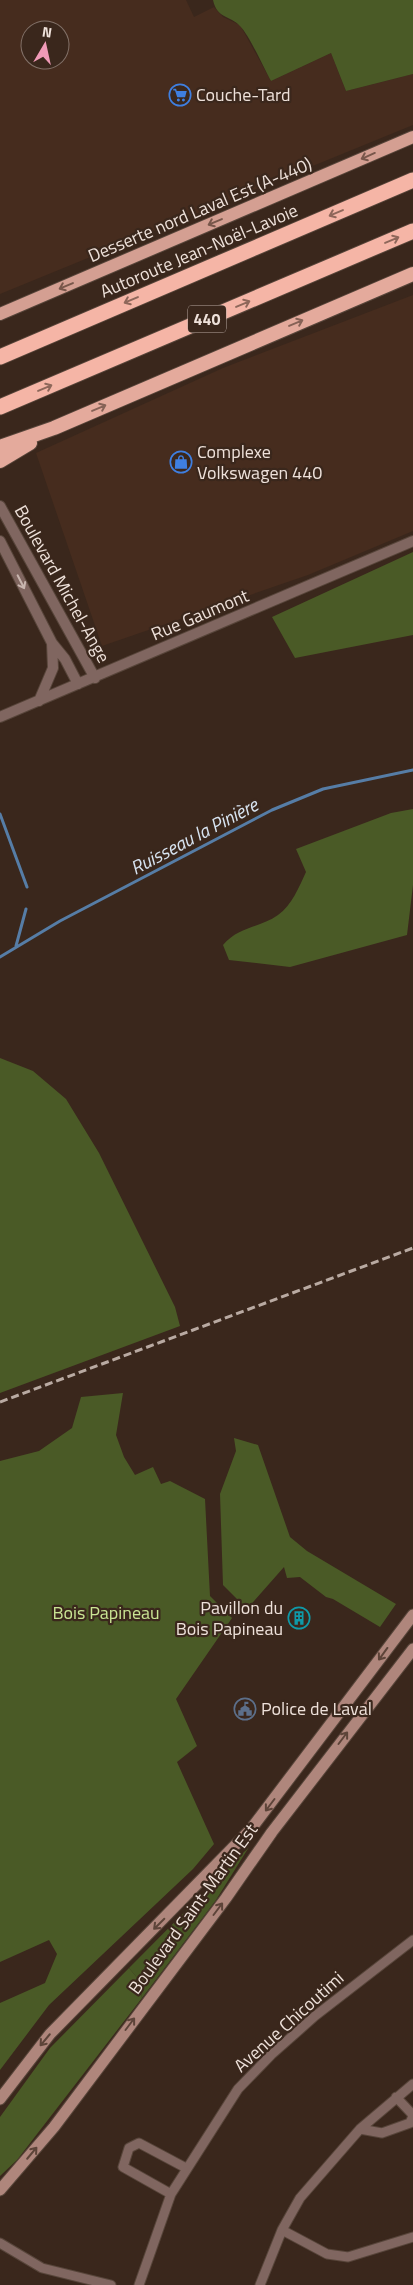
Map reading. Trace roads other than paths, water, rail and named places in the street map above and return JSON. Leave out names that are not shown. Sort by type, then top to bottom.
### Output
[{"type":"highway","name":"Autoroute Jean-Noël-Lavoie","points":[[0,357],[413,180]]},
{"type":"highway","name":"440","points":[[0,408],[413,231]]},
{"type":"highway","points":[[0,448],[54,428],[413,274]]},
{"type":"highway","points":[[0,461],[54,428]]},
{"type":"main road","name":"Desserte nord Laval Est (A-440)","points":[[0,314],[413,137]]},
{"type":"main road","name":"Boulevard Saint-Martin Est","points":[[0,2099],[59,2025],[231,1852],[260,1818],[413,1615]]},
{"type":"main road","name":"Boulevard Saint-Martin Est","points":[[0,2190],[54,2127],[226,1898],[313,1777],[413,1649]]},
{"type":"main road","points":[[353,1694],[374,1700]]},
{"type":"main road","points":[[299,1766],[313,1777]]},
{"type":"street","name":"Boulevard Michel-Ange","points":[[0,506],[95,678]]},
{"type":"street","name":"Boulevard Michel-Ange","points":[[0,541],[52,643],[65,659],[78,684]]},
{"type":"street","name":"Rue Gaumont","points":[[0,717],[413,541]]},
{"type":"street","points":[[39,701],[53,668],[52,643]]},
{"type":"street","name":"Avenue Chicoutimi","points":[[139,2285],[171,2194],[238,2089],[271,2055],[315,2016],[413,1940]]},
{"type":"street","points":[[260,2285],[282,2230],[300,2198],[360,2129],[413,2084]]},
{"type":"street","points":[[360,2129],[382,2133],[410,2123],[413,2116],[396,2097]]},
{"type":"street","points":[[171,2194],[123,2167],[129,2148],[139,2143],[186,2168]]},
{"type":"street","points":[[282,2230],[327,2254],[348,2257],[413,2237]]},
{"type":"street","points":[[0,2243],[42,2268],[111,2285]]},
{"type":"waterway","name":"Ruisseau la Pinière","points":[[0,957],[60,921],[272,810],[323,789],[413,770]]},
{"type":"waterway","points":[[0,814],[27,887]]},
{"type":"waterway","points":[[16,946],[26,909]]},
{"type":"railway","points":[[0,1402],[413,1248]]},
{"type":"place","name":"Couche-Tard","points":[[180,95]]},
{"type":"place","name":"Complexe Volkswagen 440","points":[[181,462]]},
{"type":"place","name":"Pavillon du Bois Papineau","points":[[299,1618]]},
{"type":"place","name":"Police de Laval","points":[[245,1709]]},
{"type":"park label","name":"Bois Papineau","points":[[106,1613]]}]
